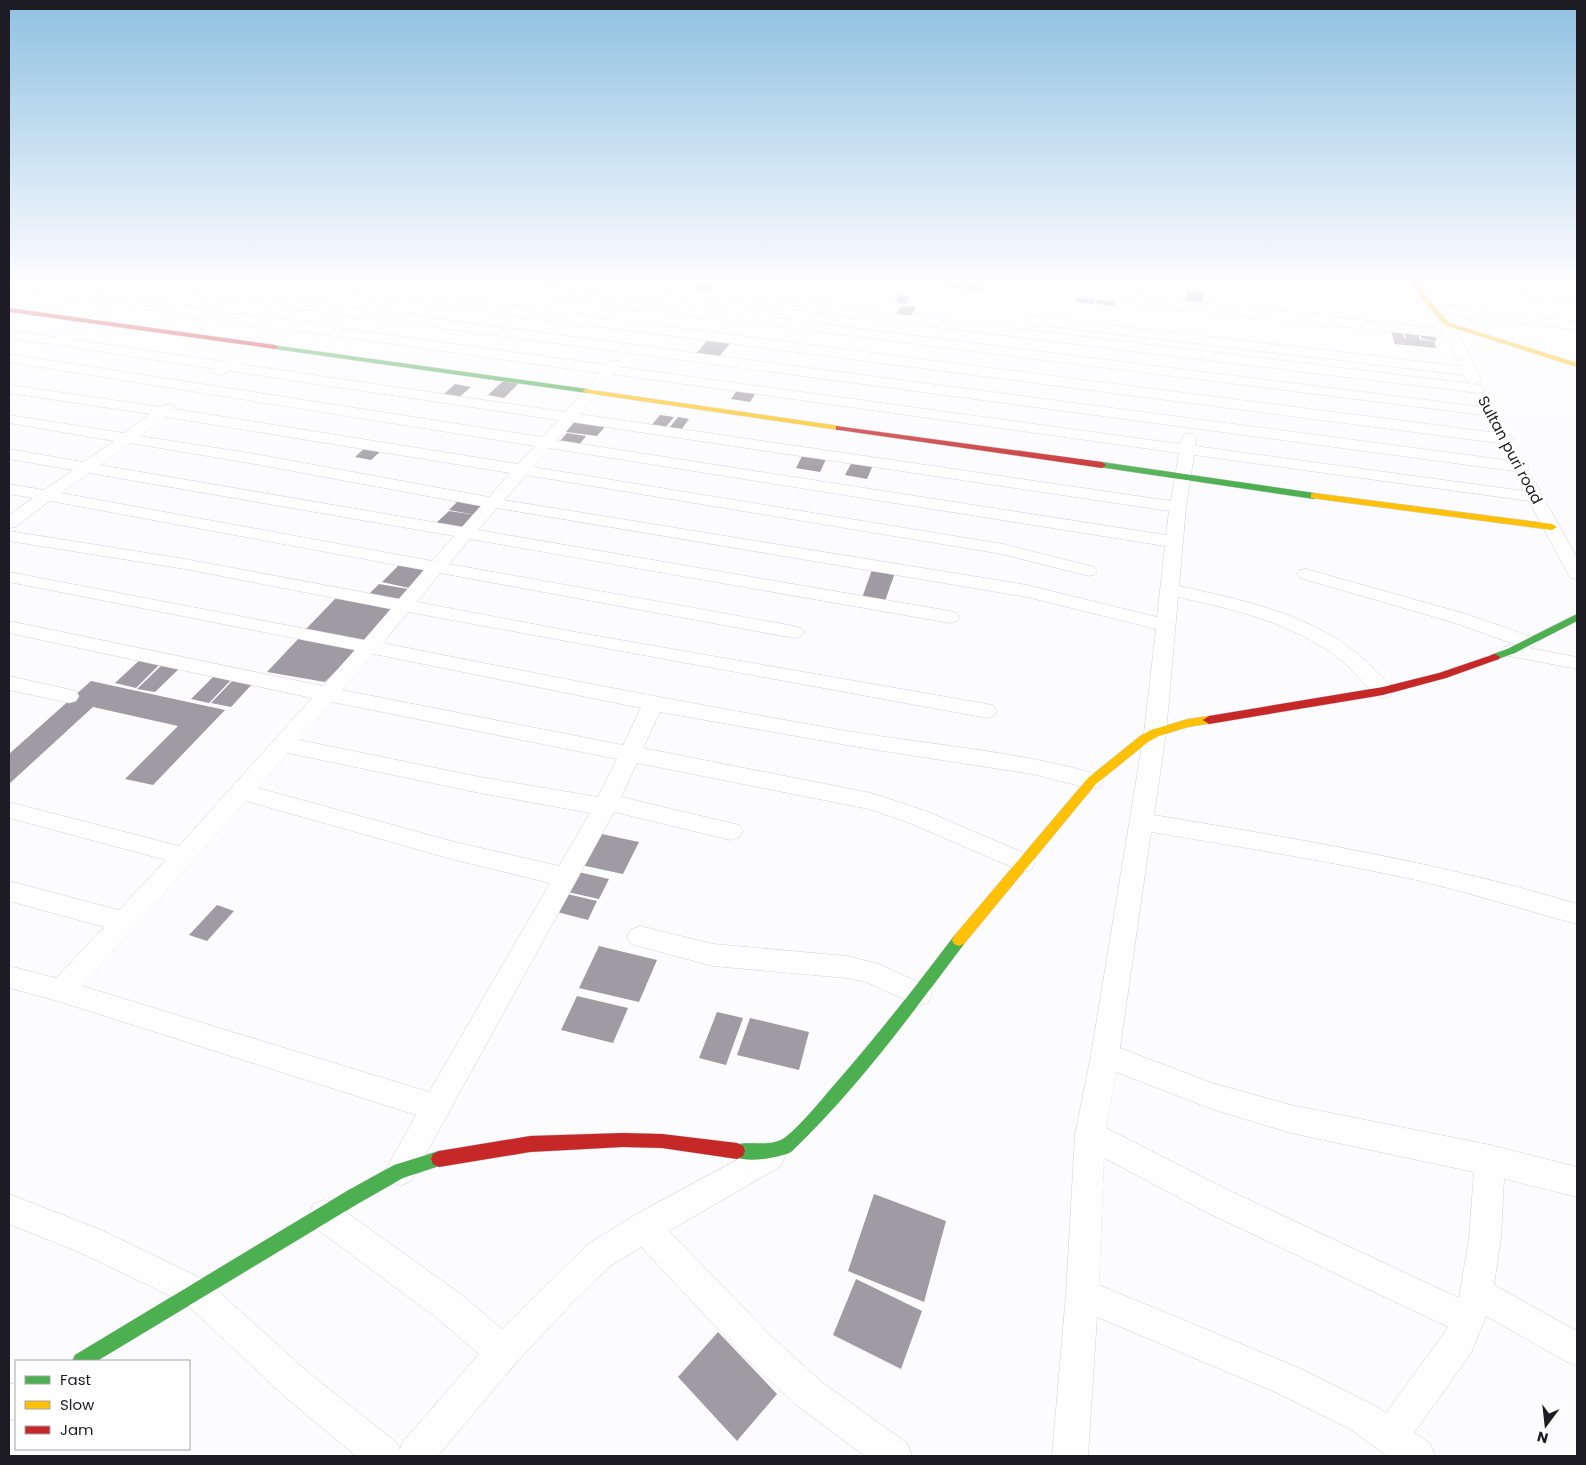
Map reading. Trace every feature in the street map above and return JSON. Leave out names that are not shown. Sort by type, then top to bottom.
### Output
[{"type":"street","points":[[9,369],[43,349]]},
{"type":"street","points":[[115,349],[1178,506]]},
{"type":"street","points":[[9,523],[88,468],[249,349]]},
{"type":"street","points":[[293,349],[1184,477],[1552,527]]},
{"type":"street","points":[[458,349],[1535,498]]},
{"type":"street","points":[[61,991],[184,856],[369,647],[436,567],[629,349]]},
{"type":"street","points":[[632,349],[1521,467]]},
{"type":"street","points":[[811,349],[1195,397],[1506,439]]},
{"type":"street","points":[[994,349],[1491,412]]},
{"type":"street","points":[[1152,349],[1478,389]]},
{"type":"street","points":[[1283,349],[1469,371]]},
{"type":"street","points":[[1346,349],[1349,374]]},
{"type":"street","name":"Sultan puri road","points":[[1458,349],[1521,467],[1535,498],[1577,574]]},
{"type":"street","points":[[1530,349],[1577,365]]},
{"type":"street","points":[[1008,375],[1015,352]]},
{"type":"street","points":[[9,358],[1175,542]]},
{"type":"street","points":[[9,389],[164,412],[1003,549],[1088,571]]},
{"type":"street","points":[[1070,1456],[1082,1294],[1090,1135],[1105,1055],[1144,794],[1155,733],[1178,506],[1195,397]]},
{"type":"street","points":[[9,419],[255,459],[494,502],[1027,591],[1165,625]]},
{"type":"street","points":[[9,454],[950,617]]},
{"type":"street","points":[[9,490],[794,632]]},
{"type":"street","points":[[9,536],[185,564],[586,640],[987,711]]},
{"type":"street","points":[[1306,574],[1459,618],[1528,642]]},
{"type":"street","points":[[9,577],[653,704],[874,743],[1032,766],[1092,781]]},
{"type":"street","points":[[1169,589],[1242,607],[1297,626],[1326,640],[1348,656],[1383,690]]},
{"type":"street","points":[[415,1456],[503,1352],[598,1256],[644,1227],[785,1147],[815,1119],[919,995],[976,920],[1092,781],[1155,733],[1212,718],[1383,690],[1452,673],[1511,651],[1577,617]]},
{"type":"street","points":[[9,627],[236,676],[629,752],[871,802],[915,816],[1023,863]]},
{"type":"street","points":[[1511,651],[1577,663]]},
{"type":"street","points":[[9,683],[69,696]]},
{"type":"street","points":[[400,1171],[606,804],[653,704]]},
{"type":"street","points":[[283,744],[480,785],[606,804],[732,831]]},
{"type":"street","points":[[240,791],[455,851],[566,877]]},
{"type":"street","points":[[9,810],[184,856]]},
{"type":"street","points":[[1141,822],[1417,870],[1490,887],[1577,914]]},
{"type":"street","points":[[9,891],[124,922]]},
{"type":"street","points":[[640,937],[713,955],[847,967],[870,972],[919,995]]},
{"type":"street","points":[[9,977],[61,991],[436,1108]]},
{"type":"street","points":[[1105,1055],[1212,1096],[1291,1119],[1490,1160],[1577,1182]]},
{"type":"street","points":[[1090,1135],[1217,1201],[1577,1349]]},
{"type":"street","points":[[83,1360],[400,1171],[444,1157],[530,1144],[623,1140],[662,1141],[731,1151],[760,1151],[785,1147]]},
{"type":"street","points":[[1390,1437],[1459,1341],[1473,1306],[1485,1238],[1490,1160]]},
{"type":"street","points":[[9,1209],[90,1240],[196,1292],[297,1386],[384,1456]]},
{"type":"street","points":[[324,1215],[450,1307],[503,1352]]},
{"type":"street","points":[[644,1227],[760,1348],[811,1395],[894,1456]]},
{"type":"street","points":[[1082,1294],[1287,1380],[1362,1417],[1417,1456]]},
{"type":"building","points":[[700,349],[725,349],[718,358],[695,355]]},
{"type":"building","points":[[503,381],[519,383],[504,398],[488,395]]},
{"type":"building","points":[[455,384],[471,387],[458,398],[442,396]]},
{"type":"building","points":[[738,389],[757,391],[750,402],[731,399]]},
{"type":"building","points":[[660,415],[674,417],[665,428],[651,426]]},
{"type":"building","points":[[678,417],[689,419],[681,430],[669,428]]},
{"type":"building","points":[[576,420],[607,424],[597,436],[566,432]]},
{"type":"building","points":[[567,433],[586,436],[579,445],[559,442]]},
{"type":"building","points":[[367,446],[383,449],[371,460],[355,457]]},
{"type":"building","points":[[803,454],[827,457],[820,472],[796,468]]},
{"type":"building","points":[[852,462],[873,465],[867,479],[845,475]]},
{"type":"building","points":[[462,497],[489,502],[476,515],[449,510]]},
{"type":"building","points":[[449,511],[476,515],[462,530],[435,524]]},
{"type":"building","points":[[399,565],[426,570],[409,588],[382,582]]},
{"type":"building","points":[[873,567],[896,570],[885,601],[862,598]]},
{"type":"building","points":[[379,584],[408,589],[397,601],[368,595]]},
{"type":"building","points":[[336,598],[391,609],[363,642],[304,631]]},
{"type":"building","points":[[299,638],[358,649],[325,682],[267,672]]},
{"type":"building","points":[[143,657],[163,661],[136,688],[115,683]]},
{"type":"building","points":[[165,662],[183,665],[155,692],[137,689]]},
{"type":"building","points":[[216,674],[234,677],[209,703],[191,699]]},
{"type":"building","points":[[236,677],[255,681],[231,707],[211,703]]},
{"type":"building","points":[[91,681],[225,710],[153,785],[125,779],[178,726],[93,707],[9,784],[9,754]]},
{"type":"building","points":[[597,833],[639,842],[623,874],[581,865]]},
{"type":"building","points":[[574,871],[609,879],[599,899],[563,891]]},
{"type":"building","points":[[563,893],[597,901],[588,920],[553,911]]},
{"type":"building","points":[[217,905],[234,911],[207,941],[189,935]]},
{"type":"building","points":[[599,946],[657,960],[639,1002],[579,988]]},
{"type":"building","points":[[577,996],[628,1008],[613,1043],[561,1030]]},
{"type":"building","points":[[717,1012],[743,1018],[726,1065],[699,1058]]},
{"type":"building","points":[[750,1018],[809,1032],[799,1070],[737,1055]]},
{"type":"building","points":[[874,1194],[946,1221],[924,1302],[848,1271]]},
{"type":"building","points":[[856,1279],[922,1311],[901,1369],[833,1335]]},
{"type":"building","points":[[718,1332],[777,1394],[737,1441],[678,1377]]},
{"type":"traffic: fast","points":[[292,349],[587,391]]},
{"type":"traffic: fast","points":[[1102,465],[1314,496]]},
{"type":"traffic: fast","points":[[1495,657],[1511,651],[1577,617]]},
{"type":"traffic: fast","points":[[737,1151],[760,1151],[785,1147],[815,1119],[890,1031],[959,940]]},
{"type":"traffic: fast","points":[[83,1360],[353,1197],[400,1171],[439,1159]]},
{"type":"traffic: slow","points":[[1527,349],[1577,365]]},
{"type":"traffic: slow","points":[[587,391],[839,428]]},
{"type":"traffic: slow","points":[[1314,496],[1552,527]]},
{"type":"traffic: slow","points":[[959,940],[1092,781],[1144,739],[1155,733],[1188,723],[1209,720]]},
{"type":"traffic: jam","points":[[839,428],[1102,465]]},
{"type":"traffic: jam","points":[[1209,720],[1383,691],[1442,676],[1495,657]]},
{"type":"traffic: jam","points":[[439,1159],[530,1144],[623,1140],[662,1141],[737,1151]]}]
